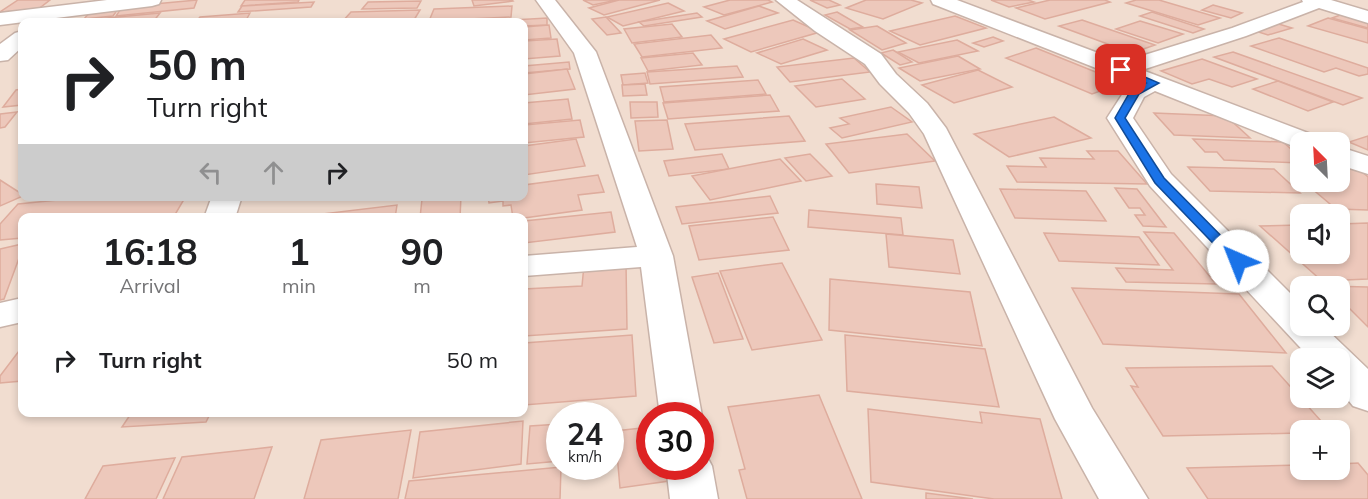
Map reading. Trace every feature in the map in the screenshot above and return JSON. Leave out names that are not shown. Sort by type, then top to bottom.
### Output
[{"type":"street","points":[[46,18],[152,0]]},
{"type":"street","points":[[545,0],[585,52],[656,256],[679,402]]},
{"type":"street","points":[[785,0],[822,27],[873,59],[888,79],[918,108],[937,134],[1076,419],[1124,499]]},
{"type":"street","points":[[940,0],[1290,135]]},
{"type":"street","points":[[1121,70],[1239,32],[1315,1],[1368,17]]},
{"type":"street","points":[[0,19],[18,19]]},
{"type":"street","points":[[0,55],[18,40]]},
{"type":"street","points":[[1154,83],[1135,92],[1120,118],[1160,180],[1290,314]]},
{"type":"street","points":[[1350,159],[1368,166]]},
{"type":"street","points":[[528,266],[656,256]]},
{"type":"street","points":[[0,315],[18,311]]},
{"type":"street","points":[[1312,336],[1323,348]]},
{"type":"street","points":[[1350,376],[1368,395]]},
{"type":"street","points":[[691,480],[694,499]]},
{"type":"shaded area","points":[[0,0],[1368,0],[1368,499],[0,499]]},
{"type":"building","points":[[18,0],[50,0],[37,10],[0,12]]},
{"type":"building","points":[[197,0],[194,8],[116,16],[122,7]]},
{"type":"building","points":[[245,0],[299,0],[298,2],[241,6]]},
{"type":"building","points":[[472,0],[512,0],[513,1],[474,6]]},
{"type":"building","points":[[583,0],[617,0],[593,5]]},
{"type":"building","points":[[619,0],[660,0],[604,15],[589,8]]},
{"type":"building","points":[[730,0],[768,0],[772,2],[724,15],[704,7]]},
{"type":"building","points":[[810,0],[829,0],[840,5],[827,8]]},
{"type":"building","points":[[866,0],[911,0],[922,3],[883,19],[846,8]]},
{"type":"building","points":[[991,0],[1028,0],[1034,2],[1009,7]]},
{"type":"building","points":[[1050,0],[1105,0],[1110,2],[1045,19],[1016,8]]},
{"type":"building","points":[[1136,0],[1159,0],[1220,18],[1198,25],[1126,3]]},
{"type":"building","points":[[421,1],[417,8],[362,9],[368,2]]},
{"type":"building","points":[[314,2],[311,7],[238,12],[242,6]]},
{"type":"building","points":[[668,3],[684,11],[623,26],[607,17]]},
{"type":"building","points":[[1213,5],[1242,13],[1231,18],[1202,10]]},
{"type":"building","points":[[512,6],[511,17],[490,18],[430,18],[434,9]]},
{"type":"building","points":[[759,6],[778,13],[725,29],[707,21]]},
{"type":"building","points":[[118,9],[113,16],[85,18],[90,12]]},
{"type":"building","points":[[420,10],[415,18],[346,18],[351,12]]},
{"type":"building","points":[[837,12],[863,27],[850,29],[825,15]]},
{"type":"building","points":[[1152,12],[1204,29],[1193,33],[1140,16]]},
{"type":"building","points":[[160,13],[156,18],[107,18]]},
{"type":"building","points":[[250,13],[247,18],[200,17]]},
{"type":"building","points":[[697,13],[702,17],[644,26],[639,22]]},
{"type":"building","points":[[1343,14],[1368,21],[1368,28],[1332,18]]},
{"type":"building","points":[[955,16],[986,28],[920,45],[890,31]]},
{"type":"building","points":[[606,17],[621,33],[607,35],[592,19]]},
{"type":"building","points":[[547,18],[547,25],[528,26],[528,19]]},
{"type":"building","points":[[1328,18],[1368,29],[1368,43],[1308,26]]},
{"type":"building","points":[[793,20],[820,32],[751,52],[724,39]]},
{"type":"building","points":[[1082,20],[1155,45],[1132,53],[1059,26]]},
{"type":"building","points":[[1140,21],[1183,34],[1158,43],[1116,29]]},
{"type":"building","points":[[1272,22],[1292,28],[1268,35],[1249,29]]},
{"type":"building","points":[[672,24],[682,37],[632,43],[624,29]]},
{"type":"building","points":[[549,25],[551,38],[528,40],[528,27]]},
{"type":"building","points":[[877,26],[906,43],[882,50],[850,30]]},
{"type":"building","points":[[711,35],[722,48],[642,57],[634,44]]},
{"type":"building","points":[[993,37],[1003,41],[984,47],[973,43]]},
{"type":"building","points":[[1279,38],[1368,68],[1368,74],[1359,76],[1336,68],[1324,72],[1251,46]]},
{"type":"building","points":[[557,39],[560,56],[528,59],[528,41]]},
{"type":"building","points":[[803,39],[827,50],[781,64],[757,53]]},
{"type":"building","points":[[957,40],[978,51],[919,63],[898,52]]},
{"type":"building","points":[[1036,48],[1123,83],[1092,94],[1006,58]]},
{"type":"building","points":[[893,50],[912,62],[900,65],[881,53]]},
{"type":"building","points":[[1233,52],[1362,98],[1343,105],[1214,57]]},
{"type":"building","points":[[693,53],[702,65],[648,71],[641,58]]},
{"type":"building","points":[[958,56],[980,69],[920,81],[899,68]]},
{"type":"building","points":[[854,58],[870,72],[790,82],[777,67]]},
{"type":"building","points":[[1202,59],[1257,79],[1232,87],[1209,79],[1192,84],[1161,71]]},
{"type":"building","points":[[569,62],[570,69],[528,73],[528,66]]},
{"type":"building","points":[[737,66],[743,77],[650,84],[647,72]]},
{"type":"building","points":[[567,69],[575,89],[528,95],[528,74]]},
{"type":"building","points":[[978,70],[1012,87],[954,103],[922,85]]},
{"type":"building","points":[[645,73],[648,83],[623,85],[621,75]]},
{"type":"building","points":[[842,79],[865,99],[816,107],[795,86]]},
{"type":"building","points":[[758,80],[766,94],[664,102],[660,87]]},
{"type":"building","points":[[1278,81],[1333,102],[1308,111],[1253,89]]},
{"type":"building","points":[[645,84],[647,95],[623,96],[622,85]]},
{"type":"building","points":[[18,90],[18,105],[3,107]]},
{"type":"building","points":[[770,95],[779,111],[668,119],[663,103]]},
{"type":"building","points":[[568,99],[572,119],[528,124],[528,103]]},
{"type":"building","points":[[630,102],[657,102],[658,117],[631,118]]},
{"type":"building","points":[[891,107],[912,122],[842,138],[830,128],[849,124],[840,118]]},
{"type":"building","points":[[17,112],[5,127],[0,128],[0,114]]},
{"type":"building","points":[[1154,113],[1226,116],[1250,138],[1174,135]]},
{"type":"building","points":[[789,116],[805,141],[695,150],[685,124]]},
{"type":"building","points":[[1054,117],[1091,138],[1009,157],[974,134]]},
{"type":"building","points":[[580,120],[584,137],[528,143],[528,125]]},
{"type":"building","points":[[667,120],[673,149],[639,151],[635,121]]},
{"type":"building","points":[[907,134],[935,161],[849,173],[826,144]]},
{"type":"building","points":[[1368,136],[1368,150],[1350,142]]},
{"type":"building","points":[[576,139],[585,166],[528,174],[528,145]]},
{"type":"building","points":[[1193,139],[1283,142],[1290,148],[1290,163],[1224,160],[1217,152],[1205,152]]},
{"type":"building","points":[[1087,151],[1118,151],[1147,184],[1017,182],[1007,166],[1046,167],[1040,158],[1094,159]]},
{"type":"building","points":[[722,154],[729,169],[669,176],[664,161]]},
{"type":"building","points":[[810,154],[832,176],[806,181],[785,158]]},
{"type":"building","points":[[780,159],[801,181],[710,200],[692,176]]},
{"type":"building","points":[[1188,167],[1274,169],[1290,184],[1290,192],[1300,193],[1210,191]]},
{"type":"building","points":[[1350,169],[1359,169],[1368,177],[1368,210],[1350,209],[1350,204],[1330,204],[1316,192],[1350,192]]},
{"type":"building","points":[[598,175],[604,192],[578,195],[582,210],[528,217],[528,213],[512,213],[511,205],[503,206],[503,201],[528,201],[528,184]]},
{"type":"building","points":[[0,180],[18,191],[18,198],[0,206]]},
{"type":"building","points":[[876,184],[919,187],[922,208],[877,204]]},
{"type":"building","points":[[1115,188],[1137,189],[1166,227],[1143,226],[1135,215],[1145,215],[1140,208],[1129,208]]},
{"type":"building","points":[[1000,189],[1086,191],[1106,221],[1015,218]]},
{"type":"building","points":[[770,196],[778,213],[682,224],[676,207]]},
{"type":"building","points":[[48,201],[183,201],[176,213],[18,213],[18,238],[0,240],[0,224],[18,204]]},
{"type":"building","points":[[422,201],[461,201],[460,213],[421,213]]},
{"type":"building","points":[[397,205],[396,213],[331,213]]},
{"type":"building","points":[[809,210],[901,218],[903,235],[808,227]]},
{"type":"building","points":[[611,212],[615,232],[528,243],[528,221]]},
{"type":"building","points":[[773,217],[789,250],[699,260],[689,226]]},
{"type":"building","points":[[1368,223],[1368,279],[1350,280],[1350,276],[1316,276],[1303,264],[1350,264],[1350,224]]},
{"type":"building","points":[[1290,225],[1290,253],[1260,226]]},
{"type":"building","points":[[1144,232],[1174,233],[1216,284],[1126,282],[1116,268],[1173,270]]},
{"type":"building","points":[[1044,233],[1139,237],[1159,265],[1059,261]]},
{"type":"building","points":[[886,234],[953,240],[960,274],[889,267]]},
{"type":"building","points":[[18,245],[18,261],[4,299],[0,300],[0,249]]},
{"type":"building","points":[[626,263],[627,329],[528,336],[528,289],[582,286],[584,265]]},
{"type":"building","points":[[782,263],[822,340],[752,350],[720,271]]},
{"type":"building","points":[[718,273],[743,339],[714,343],[692,277]]},
{"type":"building","points":[[830,279],[970,292],[982,346],[829,330]]},
{"type":"building","points":[[1350,286],[1368,287],[1368,327],[1350,309]]},
{"type":"building","points":[[1072,288],[1239,294],[1286,353],[1103,344]]},
{"type":"building","points":[[632,335],[636,396],[528,405],[528,343]]},
{"type":"building","points":[[845,335],[985,349],[999,407],[847,391]]},
{"type":"building","points":[[18,352],[18,381],[0,383],[0,376]]},
{"type":"building","points":[[1272,366],[1290,386],[1290,408],[1309,408],[1320,420],[1290,420],[1290,433],[1163,436],[1131,386],[1138,387],[1126,368]]},
{"type":"building","points":[[819,395],[862,499],[747,499],[739,470],[745,469],[728,407]]},
{"type":"building","points":[[868,409],[982,423],[980,412],[1040,419],[1062,499],[994,499],[871,482]]},
{"type":"building","points":[[129,417],[208,417],[206,422],[122,427]]},
{"type":"building","points":[[523,421],[521,464],[413,478],[420,432]]},
{"type":"building","points":[[546,425],[546,462],[527,464],[530,426]]},
{"type":"building","points":[[636,429],[636,480],[669,481],[620,488],[619,480],[624,480],[624,430]]},
{"type":"building","points":[[411,430],[398,499],[304,499],[321,440]]},
{"type":"building","points":[[272,447],[254,499],[163,499],[182,457]]},
{"type":"building","points":[[175,458],[156,499],[85,499],[103,466]]},
{"type":"building","points":[[1350,463],[1358,463],[1368,475],[1368,499],[1208,499],[1187,468],[1290,465],[1290,480],[1350,480]]},
{"type":"building","points":[[546,468],[546,480],[561,480],[560,499],[405,499],[409,481]]},
{"type":"building","points":[[926,493],[973,499],[926,499]]},
{"type":"route","points":[[1121,70],[1154,83],[1135,92],[1120,118],[1139,150],[1160,180],[1238,261]]}]
